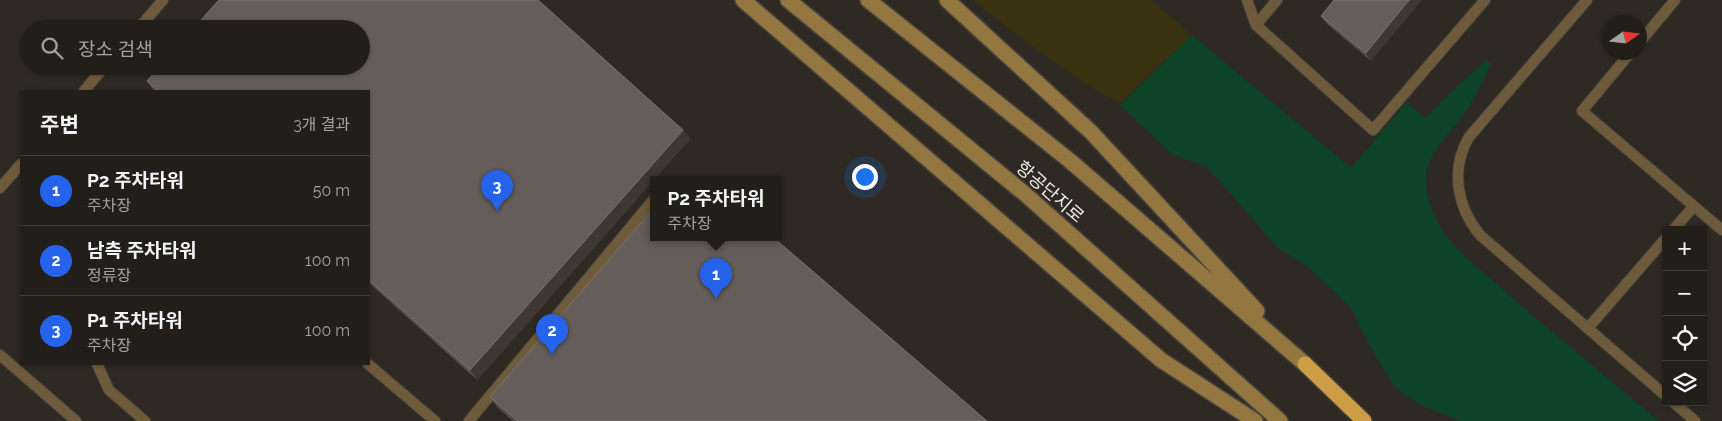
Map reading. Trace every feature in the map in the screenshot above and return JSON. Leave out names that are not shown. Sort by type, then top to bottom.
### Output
[{"type":"highway","points":[[1305,364],[1364,421]]},
{"type":"street","points":[[743,0],[1161,360],[1255,421]]},
{"type":"street","name":"항공단지로","points":[[788,0],[1025,194],[1280,421]]},
{"type":"street","name":"항공단지로","points":[[868,0],[1069,160],[1305,364]]},
{"type":"street","points":[[947,0],[1091,132],[1305,364]]},
{"type":"lane","points":[[146,20],[163,0]]},
{"type":"lane","points":[[1246,0],[1256,25],[1372,130],[1485,0]]},
{"type":"lane","points":[[1256,25],[1277,0]]},
{"type":"lane","points":[[1588,0],[1469,137],[1464,145],[1459,164],[1459,187],[1464,208],[1480,235],[1662,393]]},
{"type":"lane","points":[[1647,34],[1675,0]]},
{"type":"lane","points":[[1624,60],[1582,111],[1722,230]]},
{"type":"lane","points":[[85,90],[98,75]]},
{"type":"lane","points":[[0,188],[20,165]]},
{"type":"lane","points":[[469,421],[650,204]]},
{"type":"lane","points":[[1676,226],[1694,206]]},
{"type":"lane","points":[[1588,328],[1662,243]]},
{"type":"lane","points":[[0,355],[76,421]]},
{"type":"lane","points":[[97,365],[109,390],[145,421]]},
{"type":"lane","points":[[369,365],[435,421]]},
{"type":"lane","points":[[1678,406],[1695,421]]},
{"type":"green space","points":[[1192,35],[1351,168],[1407,102],[1425,118],[1487,60],[1491,64],[1474,98],[1463,116],[1437,148],[1428,166],[1426,175],[1427,192],[1435,217],[1449,239],[1470,261],[1659,421],[1460,421],[1423,406],[1395,388],[1369,344],[1351,308],[1306,265],[1279,249],[1206,166],[1173,155],[1120,105]]},
{"type":"sand","points":[[973,0],[1151,0],[1192,35],[1120,104],[1044,55]]},
{"type":"building","points":[[219,0],[538,0],[683,130],[470,370],[370,281],[370,90],[157,90],[147,81],[152,75],[370,75],[370,20],[201,20]]},
{"type":"building","points":[[1334,0],[1409,0],[1366,53],[1321,16]]},
{"type":"building","points":[[650,213],[650,241],[777,241],[987,421],[518,421],[490,397]]},
{"type":"place","name":"P1 주차타워","points":[[497,211]]},
{"type":"place","name":"P2 주차타워","points":[[716,299]]},
{"type":"place","name":"남측 주차타워","points":[[552,355]]}]
